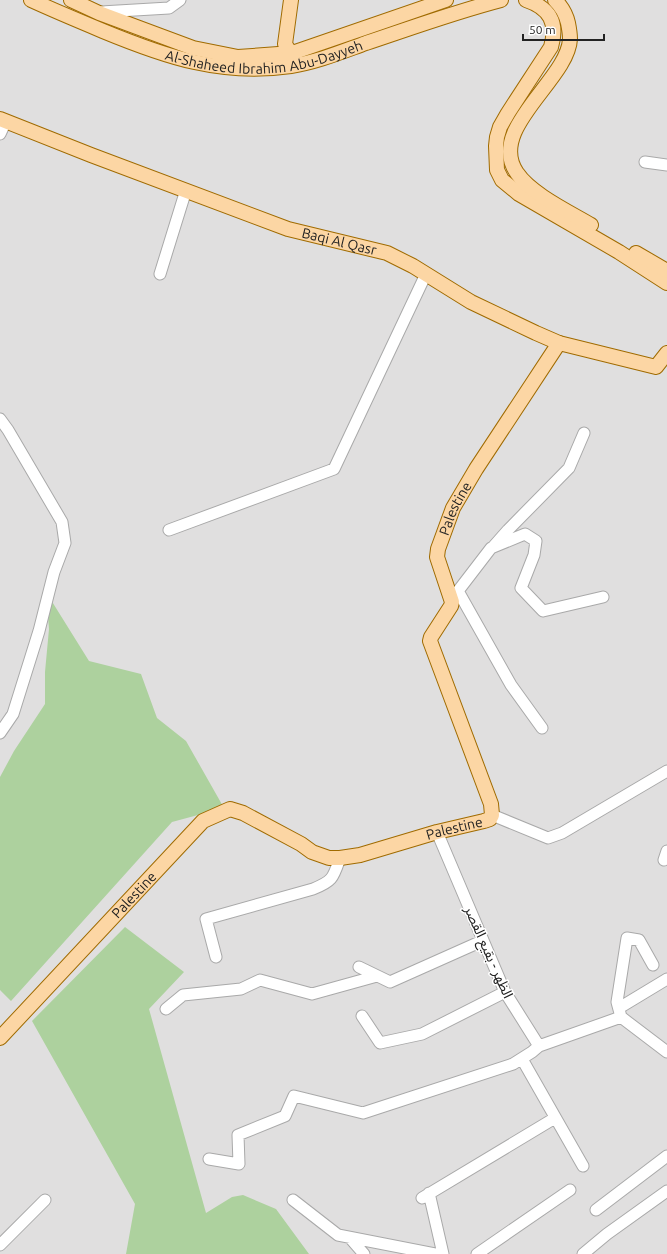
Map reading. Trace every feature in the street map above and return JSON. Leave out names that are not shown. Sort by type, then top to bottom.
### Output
[{"type":"main road","name":"Al-Shaheed Ibrahim Abu-Dayyeh","points":[[31,0],[137,45],[183,60],[215,66],[259,69],[291,66],[318,60],[424,23],[501,0]]},
{"type":"main road","name":"Al-Shaheed Ibrahim Abu-Dayyeh","points":[[71,0],[99,13],[193,48],[238,57],[292,52],[446,0]]},
{"type":"main road","points":[[291,0],[285,44],[292,52]]},
{"type":"main road","points":[[526,0],[537,4],[549,14],[552,21],[554,39],[538,69],[500,127],[496,146],[498,170],[502,180],[519,194],[619,252],[667,283]]},
{"type":"main road","points":[[555,0],[561,6],[567,18],[570,40],[563,60],[515,129],[511,147],[512,163],[517,174],[542,196],[667,271]]},
{"type":"main road","name":"Baqi Al Qasr","points":[[2,124],[91,155],[288,229],[387,254],[413,266],[471,302],[559,343],[656,367],[667,353]]},
{"type":"main road","name":"Palestine","points":[[0,1038],[203,821],[230,809],[243,813],[301,844],[312,852],[330,858],[340,858],[360,855],[437,832],[488,820],[492,815],[492,804],[430,641],[431,637],[451,606],[455,595],[437,557],[438,549],[453,508],[559,343]]},
{"type":"street","points":[[99,13],[169,8],[180,0]]},
{"type":"street","points":[[645,162],[667,165]]},
{"type":"street","points":[[160,274],[186,190]]},
{"type":"street","points":[[169,530],[334,469],[426,274]]},
{"type":"street","points":[[0,419],[62,522],[65,543],[54,572],[39,631],[13,714],[0,733]]},
{"type":"street","points":[[542,728],[511,686],[455,595],[491,548],[568,468],[584,433]]},
{"type":"street","points":[[491,548],[525,534],[536,541],[534,555],[521,588],[543,611],[603,597]]},
{"type":"street","points":[[492,815],[548,838],[562,833],[667,771]]},
{"type":"street","name":"الظهر - بقيع القصر","points":[[437,832],[482,941],[505,992],[539,1046]]},
{"type":"street","points":[[216,957],[206,919],[313,889],[327,883],[334,875],[340,858]]},
{"type":"street","points":[[653,965],[639,940],[627,938],[617,1002],[620,1013],[667,1052]]},
{"type":"street","points":[[359,967],[390,982],[482,941]]},
{"type":"street","points":[[166,1009],[183,995],[241,990],[260,980],[312,994],[378,976]]},
{"type":"street","points":[[209,1159],[239,1164],[238,1135],[285,1116],[294,1096],[363,1113],[513,1064],[539,1046],[620,1013],[667,979]]},
{"type":"street","points":[[362,1016],[380,1043],[422,1034],[505,992]]},
{"type":"street","points":[[522,1059],[583,1166]]},
{"type":"street","points":[[443,1254],[426,1195],[555,1118]]},
{"type":"street","points":[[596,1210],[667,1156]]},
{"type":"street","points":[[477,1254],[570,1190]]},
{"type":"street","points":[[583,1254],[607,1234],[667,1191]]},
{"type":"street","points":[[0,1245],[45,1200]]},
{"type":"street","points":[[293,1200],[338,1235],[435,1254]]},
{"type":"street","points":[[350,1238],[364,1254]]},
{"type":"shaded area","points":[[0,0],[667,0],[667,1254],[0,1254]]},
{"type":"green space","points":[[46,592],[89,661],[141,674],[157,718],[186,741],[224,808],[172,822],[11,1001],[0,990],[0,777],[14,751],[45,704],[45,672],[49,629]]},
{"type":"green space","points":[[125,927],[184,972],[149,1009],[206,1213],[232,1197],[243,1195],[276,1209],[309,1254],[126,1254],[135,1204],[32,1021]]}]
